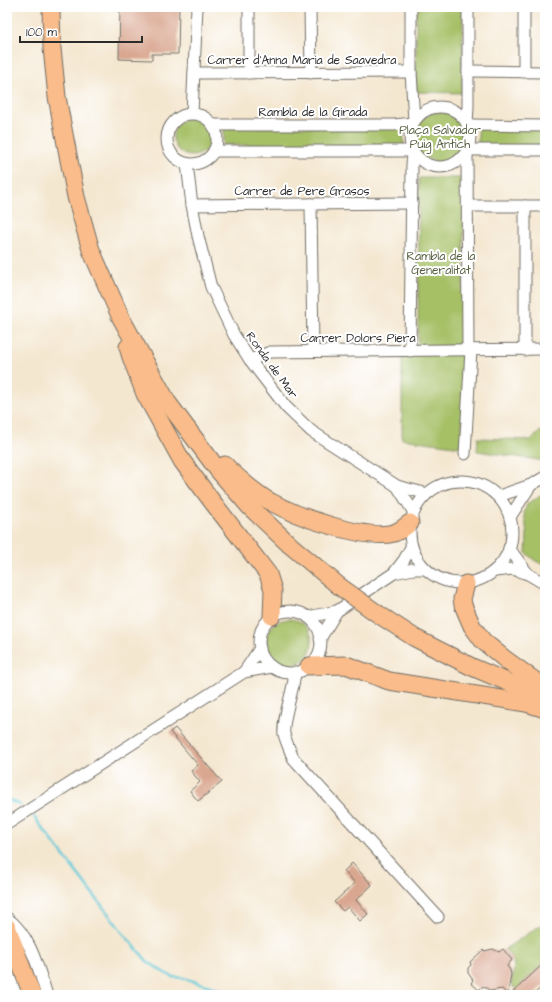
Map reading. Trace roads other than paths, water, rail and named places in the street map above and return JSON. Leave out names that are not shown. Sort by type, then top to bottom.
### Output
[{"type":"highway","points":[[51,7],[52,48],[57,97],[76,197],[91,250],[121,318],[168,403],[218,470],[249,506],[290,546],[339,586],[415,638],[472,667],[545,698]]},
{"type":"highway","points":[[121,318],[140,343],[188,423],[228,468],[270,502],[325,524],[374,534],[394,532],[412,517]]},
{"type":"highway","points":[[121,318],[131,357],[145,394],[182,461],[210,500],[268,574],[273,590],[272,616]]},
{"type":"highway","points":[[466,584],[462,599],[463,605],[472,626],[482,641],[545,688]]},
{"type":"highway","points":[[302,669],[346,665],[389,681],[519,702],[545,709]]},
{"type":"highway","points":[[7,926],[32,995]]},
{"type":"highway","points":[[7,949],[26,995]]},
{"type":"street","points":[[192,113],[197,7]]},
{"type":"street","points":[[249,7],[249,73]]},
{"type":"street","points":[[310,7],[311,73]]},
{"type":"street","points":[[410,351],[413,152],[409,138],[413,122],[411,7]]},
{"type":"street","points":[[467,124],[468,7]]},
{"type":"street","points":[[524,7],[524,72]]},
{"type":"street","points":[[468,71],[545,72]]},
{"type":"street","name":"Carrer d'Anna Maria de Saavedra","points":[[194,73],[411,72]]},
{"type":"street","points":[[413,122],[420,114],[428,109],[441,107],[454,110],[461,116],[467,124],[470,133],[470,142],[467,151],[454,165],[440,168],[427,165],[419,160],[413,152]]},
{"type":"street","points":[[192,113],[204,116],[213,125],[217,138],[214,151],[209,157],[203,162],[195,164],[187,164],[176,159],[168,147],[167,139],[171,124],[177,118],[184,114],[192,113]]},
{"type":"street","name":"Rambla de la Girada","points":[[213,125],[394,125],[413,122]]},
{"type":"street","points":[[467,124],[545,126]]},
{"type":"street","points":[[467,151],[545,150]]},
{"type":"street","points":[[214,151],[413,152]]},
{"type":"street","points":[[465,454],[468,424],[469,350],[467,151]]},
{"type":"street","name":"Ronda de Mar","points":[[187,164],[192,205],[203,258],[211,287],[234,335],[250,360],[286,406],[311,432],[397,486],[424,493]]},
{"type":"street","name":"Carrer de Pere Grasos","points":[[192,205],[412,203]]},
{"type":"street","points":[[311,204],[312,351]]},
{"type":"street","points":[[468,206],[545,206]]},
{"type":"street","points":[[525,206],[525,350]]},
{"type":"street","name":"Carrer Dolors Piera","points":[[250,360],[270,352],[545,350]]},
{"type":"street","points":[[499,496],[531,485],[545,477]]},
{"type":"street","points":[[394,574],[411,547],[412,517],[424,493],[452,481],[472,482],[499,496],[506,506],[510,518],[512,533],[509,548],[504,560],[495,571],[481,579],[466,584],[447,582],[431,574],[425,569],[411,547]]},
{"type":"street","points":[[510,518],[531,485]]},
{"type":"street","name":"Ronda de Mar","points":[[397,486],[412,517]]},
{"type":"street","points":[[509,548],[528,574]]},
{"type":"street","points":[[308,617],[337,611],[394,574],[413,569],[425,569]]},
{"type":"street","points":[[495,571],[512,569],[528,574],[545,584]]},
{"type":"street","points":[[302,669],[286,672],[272,667],[264,658],[259,641],[265,623],[272,616],[282,612],[292,611],[301,613],[314,623],[318,629],[320,639],[318,653],[302,669],[295,681],[285,725],[284,734],[293,758],[438,917]]},
{"type":"street","points":[[320,639],[337,611]]},
{"type":"street","points":[[244,672],[260,648]]},
{"type":"street","points":[[8,824],[244,672],[272,667]]},
{"type":"street","points":[[7,918],[18,928],[31,951],[47,995]]},
{"type":"street","points":[[7,971],[16,995]]},
{"type":"waterway","points":[[7,799],[20,805]]},
{"type":"waterway","points":[[34,817],[123,933],[147,961],[173,977],[183,978],[240,995]]},
{"type":"park label","name":"Plaça Salvador Puig Antich","points":[[440,137]]},
{"type":"park label","name":"Rambla de la Generalitat","points":[[441,263]]}]
